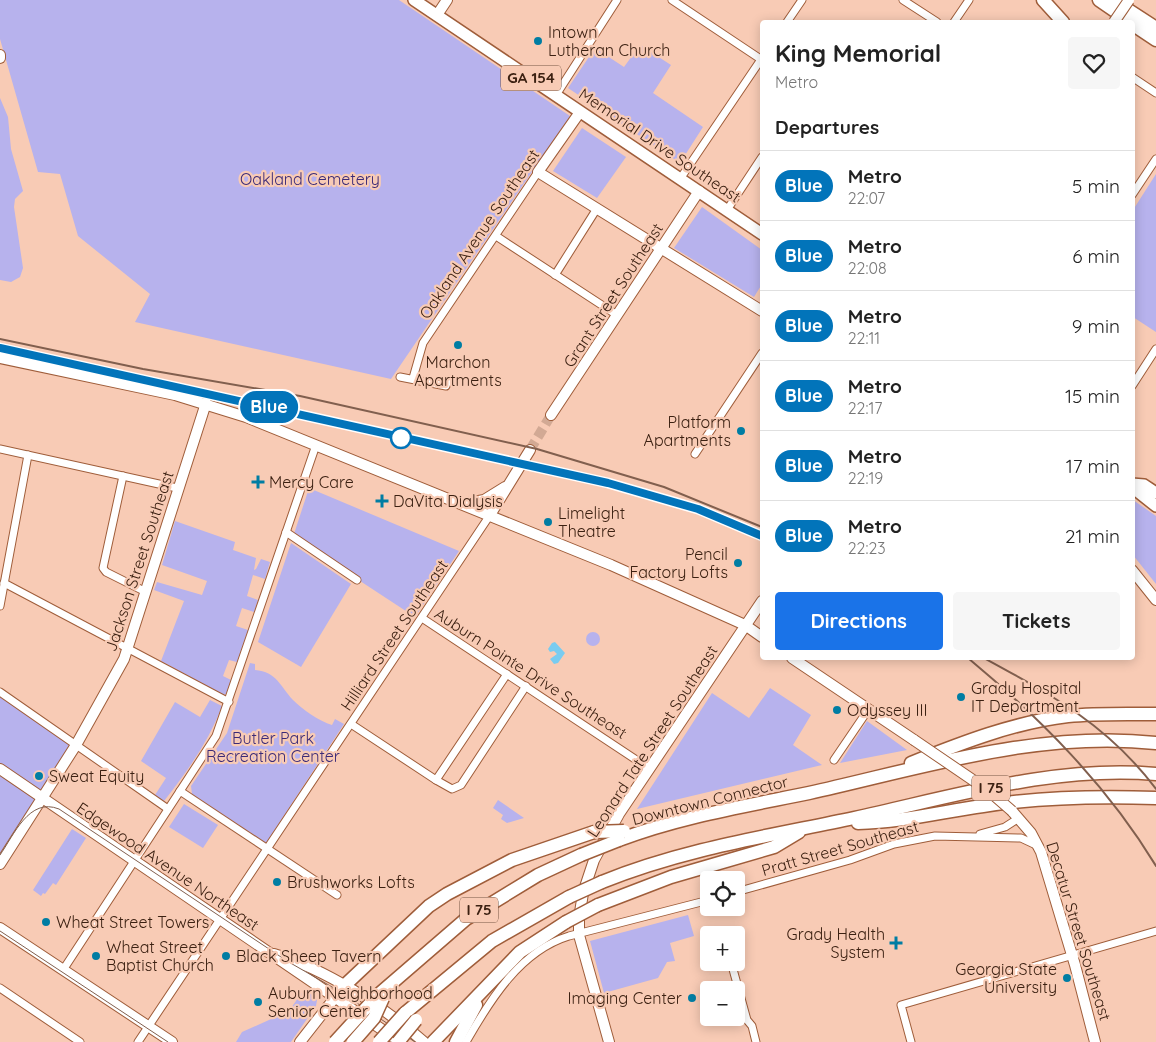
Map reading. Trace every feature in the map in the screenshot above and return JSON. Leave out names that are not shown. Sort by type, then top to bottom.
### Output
[{"type":"highway","points":[[1043,0],[1061,20]]},
{"type":"highway","points":[[1099,0],[1128,20]]},
{"type":"highway","points":[[1112,0],[1156,28]]},
{"type":"highway","points":[[1135,25],[1156,40]]},
{"type":"highway","points":[[871,778],[958,745],[1040,721],[1069,716],[1156,714]]},
{"type":"highway","name":"Downtown Connector","points":[[381,997],[390,986],[466,919],[538,875],[621,835],[871,778],[1020,749],[1087,741],[1156,742]]},
{"type":"highway","name":"I 75","points":[[411,1017],[434,989],[492,942],[570,897],[602,882],[685,854],[1040,779],[1121,773],[1156,774]]},
{"type":"highway","points":[[828,823],[894,822],[984,806],[1036,800],[1104,797],[1156,798]]},
{"type":"highway","points":[[433,1042],[520,952],[566,922],[598,905],[671,876],[774,847],[805,828]]},
{"type":"highway","points":[[344,986],[429,906],[447,894],[512,860],[594,832],[621,835]]},
{"type":"highway","points":[[456,1042],[490,984]]},
{"type":"highway","points":[[335,1042],[381,997]]},
{"type":"highway","points":[[353,1042],[374,1018],[381,997]]},
{"type":"highway","points":[[400,1041],[411,1017]]},
{"type":"highway","points":[[379,1042],[411,1017]]},
{"type":"main road","name":"Memorial Drive Southeast","points":[[414,0],[760,233]]},
{"type":"main road","points":[[437,15],[447,0]]},
{"type":"main road","points":[[1115,20],[1129,0]]},
{"type":"main road","name":"Oakland Avenue Southeast","points":[[538,172],[580,112]]},
{"type":"main road","points":[[538,172],[596,210],[760,310]]},
{"type":"main road","name":"Grant Street Southeast","points":[[551,415],[699,191]]},
{"type":"main road","points":[[0,358],[206,403],[316,445],[612,565],[746,625],[760,636]]},
{"type":"main road","name":"Jackson Street Southeast","points":[[0,864],[76,745],[128,649],[177,488],[206,403]]},
{"type":"main road","points":[[490,515],[530,450]]},
{"type":"main road","points":[[462,504],[486,499],[509,483]]},
{"type":"main road","points":[[1135,486],[1144,485],[1156,493]]},
{"type":"main road","points":[[1135,488],[1156,506]]},
{"type":"main road","points":[[1135,574],[1156,600]]},
{"type":"main road","name":"Leonard Tate Street Southeast","points":[[579,935],[583,893],[594,860],[607,834],[760,604]]},
{"type":"main road","name":"Decatur Street Southeast","points":[[795,660],[989,791],[1016,814],[1031,833],[1039,848],[1096,1040]]},
{"type":"main road","name":"Edgewood Avenue Northeast","points":[[0,769],[219,919],[271,952],[297,962],[344,986],[403,1024],[424,1042]]},
{"type":"main road","points":[[0,928],[172,1042]]},
{"type":"main road","points":[[579,935],[609,1042]]},
{"type":"main road","name":"Edgewood Avenue Northeast","points":[[271,952],[278,960],[400,1041]]},
{"type":"main road","points":[[300,1042],[344,986]]},
{"type":"street","points":[[556,95],[617,0]]},
{"type":"street","points":[[673,0],[760,58]]},
{"type":"street","points":[[787,20],[802,0]]},
{"type":"street","points":[[903,0],[933,20]]},
{"type":"street","points":[[955,20],[969,0]]},
{"type":"street","points":[[680,179],[760,62]]},
{"type":"street","points":[[1135,78],[1156,93]]},
{"type":"street","points":[[1135,190],[1156,159]]},
{"type":"street","points":[[727,210],[760,160]]},
{"type":"street","name":"Oakland Avenue Southeast","points":[[413,378],[423,343],[538,172]]},
{"type":"street","points":[[555,275],[596,210]]},
{"type":"street","points":[[496,236],[617,315]]},
{"type":"street","points":[[1135,381],[1156,348]]},
{"type":"street","points":[[695,454],[760,356]]},
{"type":"street","points":[[400,376],[446,386],[448,380]]},
{"type":"street","points":[[63,970],[216,736],[316,445]]},
{"type":"street","points":[[0,449],[177,488]]},
{"type":"street","points":[[0,606],[28,455]]},
{"type":"street","points":[[123,476],[103,568],[106,572],[146,592]]},
{"type":"street","name":"Hilliard Street Southeast","points":[[138,1042],[490,515]]},
{"type":"street","points":[[286,532],[357,580]]},
{"type":"street","points":[[4,584],[229,702]]},
{"type":"street","name":"Auburn Pointe Drive Southeast","points":[[422,618],[650,769]]},
{"type":"street","points":[[436,780],[506,674]]},
{"type":"street","points":[[351,724],[449,789],[457,789],[526,686]]},
{"type":"street","points":[[0,692],[168,809]]},
{"type":"street","points":[[834,760],[868,710]]},
{"type":"street","points":[[180,791],[337,895]]},
{"type":"street","points":[[973,836],[1005,827],[1016,814]]},
{"type":"street","name":"Pratt Street Southeast","points":[[745,889],[850,860],[894,844],[935,836],[1021,838],[1039,848]]},
{"type":"street","points":[[466,1042],[494,997],[538,951],[553,941],[700,902]]},
{"type":"street","points":[[911,1042],[901,1005],[1156,930]]},
{"type":"street","points":[[733,971],[747,1020],[752,1026],[756,1042]]},
{"type":"street","points":[[0,988],[80,1042]]},
{"type":"green space","name":"Oakland Cemetery","points":[[0,0],[399,0],[570,116],[391,379],[135,322],[150,294],[78,236],[60,174],[38,172],[0,39]]},
{"type":"green space","points":[[640,45],[671,65],[653,93],[703,127],[680,163],[568,88],[595,48],[624,67]]},
{"type":"green space","points":[[0,98],[8,117],[11,149],[23,191],[15,199],[14,207],[23,268],[20,277],[11,282],[0,280]]},
{"type":"green space","points":[[582,128],[626,157],[597,198],[553,171]]},
{"type":"green space","points":[[1156,174],[1156,332],[1135,318],[1135,207]]},
{"type":"green space","points":[[702,207],[760,249],[760,287],[754,297],[674,248]]},
{"type":"green space","points":[[309,488],[459,551],[415,617],[293,537]]},
{"type":"green space","points":[[1135,501],[1156,516],[1156,584],[1135,558]]},
{"type":"green space","points":[[175,521],[235,542],[233,550],[256,558],[254,570],[261,559],[270,562],[265,579],[253,575],[247,596],[258,600],[254,612],[242,608],[236,626],[248,630],[237,662],[229,660],[223,676],[231,680],[224,695],[161,661],[184,601],[154,590],[157,582],[202,595],[207,581],[162,565]]},
{"type":"green space","points":[[291,543],[351,584],[301,667],[258,642]]},
{"type":"green space","points":[[593,632],[598,634],[600,639],[598,644],[593,646],[588,644],[586,639],[588,634]]},
{"type":"green space","name":"Butler Park Recreation Center","points":[[250,663],[255,664],[255,670],[262,671],[277,680],[293,700],[311,715],[332,725],[335,719],[344,724],[266,843],[192,794],[191,786],[227,733]]},
{"type":"green space","points":[[770,688],[811,715],[793,745],[822,765],[637,809],[712,693],[749,718]]},
{"type":"green space","points":[[0,693],[76,745],[0,858]]},
{"type":"green space","points":[[210,700],[222,706],[217,719],[197,756],[164,801],[155,795],[166,778],[141,761],[175,702],[200,717]]},
{"type":"green space","points":[[867,721],[907,750],[840,763]]},
{"type":"green space","points":[[498,800],[524,818],[507,823],[501,819],[503,815],[493,808]]},
{"type":"green space","points":[[184,804],[218,825],[203,848],[169,827]]},
{"type":"green space","points":[[72,829],[86,838],[56,885],[53,883],[45,894],[43,893],[41,896],[33,890]]},
{"type":"green space","points":[[688,915],[694,936],[670,943],[675,961],[667,962],[658,978],[604,993],[590,941]]},
{"type":"green space","points":[[305,988],[317,1000],[316,1006],[291,1042],[236,1042],[242,1032],[289,1011]]},
{"type":"water","points":[[555,642],[565,653],[558,663],[554,664],[550,659],[557,654],[554,651],[550,652],[548,649]]},
{"type":"tunnel","points":[[530,450],[551,415]]},
{"type":"tram line","points":[[0,855],[17,828],[31,813],[39,808],[59,809],[287,961],[339,991],[415,1042]]},
{"type":"tram line","points":[[0,931],[168,1042]]},
{"type":"railway","points":[[0,339],[143,369],[300,396],[537,449],[664,487],[760,526]]},
{"type":"railway","points":[[0,348],[584,477],[680,503],[760,535]]},
{"type":"railway","points":[[970,660],[1021,704],[1071,754],[1116,808],[1156,866]]},
{"type":"railway","points":[[988,660],[1056,699],[1099,730],[1119,747],[1156,789]]},
{"type":"metro line","name":"Blue","points":[[0,348],[584,477],[698,509],[760,535]]},
{"type":"place","name":"Intown Lutheran Church","points":[[538,41]]},
{"type":"place","name":"Marchon Apartments","points":[[458,345]]},
{"type":"place","name":"Platform Apartments","points":[[741,431]]},
{"type":"place","name":"Mercy Care","points":[[258,482]]},
{"type":"place","name":"DaVita Dialysis","points":[[382,501]]},
{"type":"place","name":"Limelight Theatre","points":[[548,522]]},
{"type":"place","name":"Pencil Factory Lofts","points":[[738,563]]},
{"type":"place","name":"Grady Hospital IT Department","points":[[961,697]]},
{"type":"place","name":"Odyssey III","points":[[837,710]]},
{"type":"place","name":"Sweat Equity","points":[[39,776]]},
{"type":"place","name":"Brushworks Lofts","points":[[277,882]]},
{"type":"place","name":"Wheat Street Towers","points":[[46,922]]},
{"type":"place","name":"Grady Health System","points":[[896,943]]},
{"type":"place","name":"Wheat Street Baptist Church","points":[[96,956]]},
{"type":"place","name":"Black Sheep Tavern","points":[[226,956]]},
{"type":"place","name":"Georgia State University","points":[[1067,978]]},
{"type":"place","name":"Imaging Center","points":[[692,998]]},
{"type":"place","name":"Auburn Neighborhood Senior Center","points":[[258,1002]]}]
